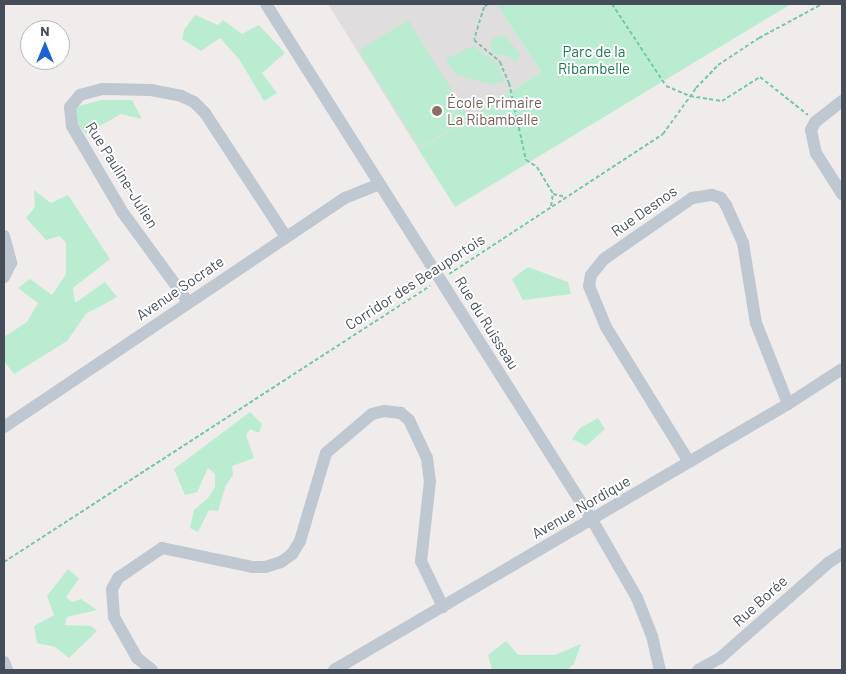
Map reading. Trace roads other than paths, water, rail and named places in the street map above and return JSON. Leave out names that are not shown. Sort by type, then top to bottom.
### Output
[{"type":"street","name":"Rue du Ruisseau","points":[[266,4],[591,518],[637,598],[652,636],[660,670]]},
{"type":"street","name":"Rue Pauline-Julien","points":[[188,302],[123,213],[72,126],[70,107],[80,95],[103,89],[151,90],[181,96],[194,102],[205,113],[286,237]]},
{"type":"street","points":[[842,101],[815,122],[811,140],[816,153],[842,194]]},
{"type":"street","name":"Avenue Socrate","points":[[4,427],[345,198],[379,184]]},
{"type":"street","name":"Rue Desnos","points":[[690,462],[606,327],[589,286],[591,275],[604,259],[692,198],[712,195],[721,198],[726,205],[743,243],[756,323],[788,404]]},
{"type":"street","points":[[4,236],[11,263],[4,277]]},
{"type":"street","name":"Avenue Nordique","points":[[334,670],[788,404],[842,369]]},
{"type":"street","points":[[152,670],[137,658],[114,617],[112,589],[118,578],[162,548],[252,567],[265,567],[281,562],[292,554],[300,541],[326,453],[372,414],[384,411],[401,414],[409,420],[426,458],[430,481],[421,560],[443,607]]},
{"type":"street","name":"Rue Borée","points":[[698,670],[720,658],[828,563],[842,554]]},
{"type":"street","points":[[4,662],[7,670]]},
{"type":"place","name":"École Primaire La Ribambelle","points":[[437,111]]},
{"type":"park label","name":"Parc de la Ribambelle","points":[[594,60]]}]
